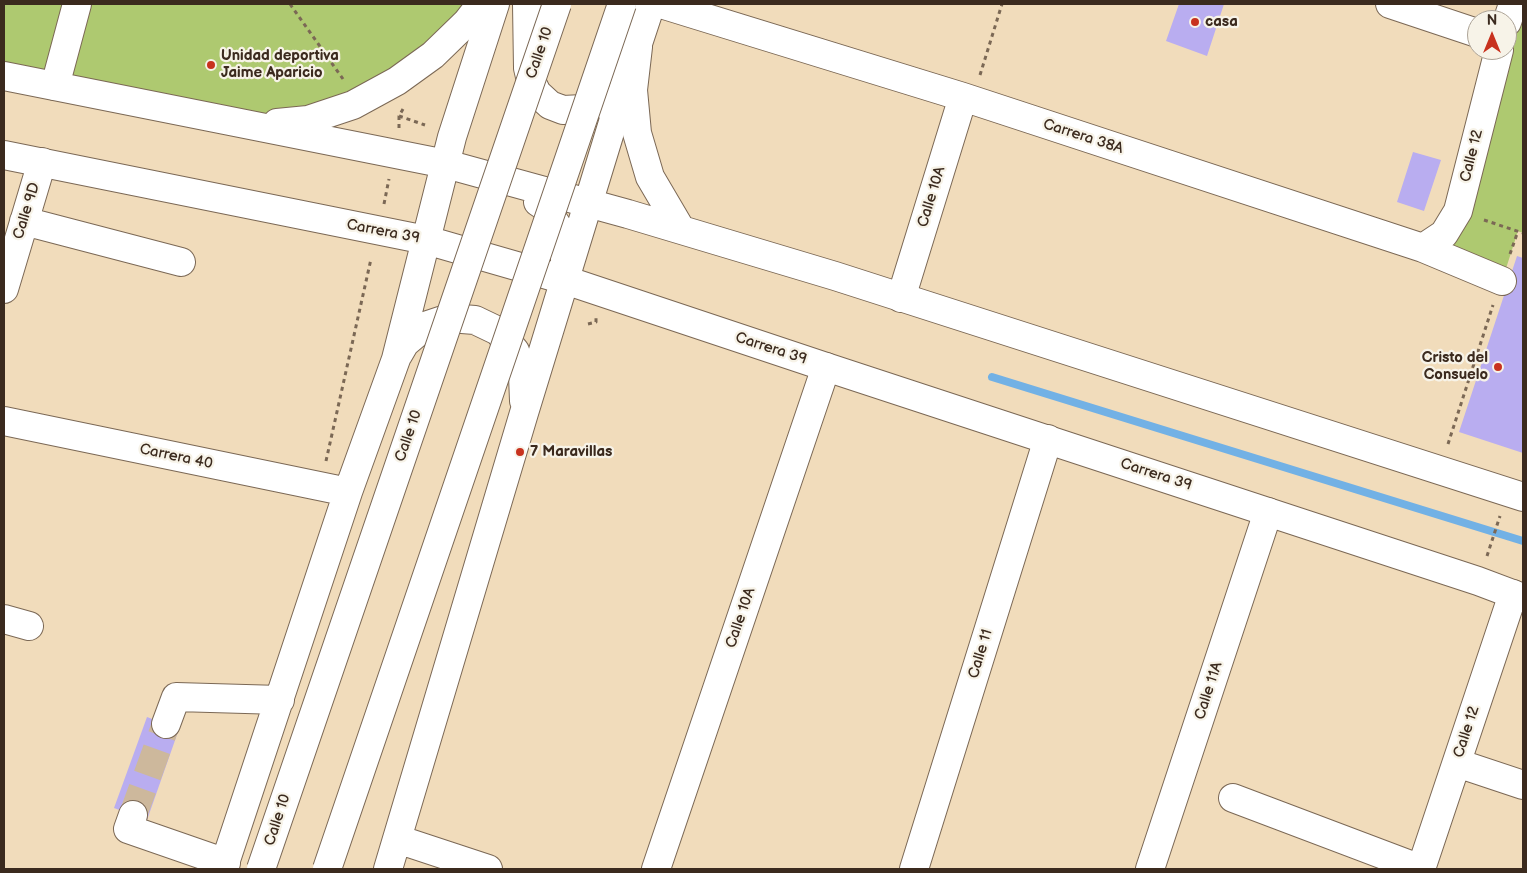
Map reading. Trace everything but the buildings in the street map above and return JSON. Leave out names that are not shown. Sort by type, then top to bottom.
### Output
[{"type":"street","points":[[55,86],[77,4]]},
{"type":"street","points":[[249,125],[308,120],[352,105],[397,81],[433,55],[467,22],[481,4]]},
{"type":"street","points":[[133,815],[128,829],[224,866],[348,492],[396,359],[452,137],[495,4]]},
{"type":"street","points":[[527,4],[529,75],[534,88],[545,102],[563,110],[583,109],[606,99],[618,91],[625,83]]},
{"type":"street","name":"Calle 10","points":[[262,869],[557,4]]},
{"type":"street","points":[[327,869],[622,4]]},
{"type":"street","points":[[388,869],[524,413],[651,4]]},
{"type":"street","name":"Carrera 38A","points":[[661,4],[968,99],[1423,248],[1502,280]]},
{"type":"street","points":[[1390,4],[1467,30]]},
{"type":"street","points":[[638,47],[633,90],[638,133],[650,176],[680,228]]},
{"type":"street","name":"Calle 12","points":[[1423,248],[1444,234],[1458,211],[1496,60]]},
{"type":"street","points":[[4,76],[446,164],[680,228],[1523,497]]},
{"type":"street","name":"Calle 10A","points":[[901,298],[968,99]]},
{"type":"street","name":"Carrera 39","points":[[4,155],[426,240],[565,280],[1478,581],[1518,596]]},
{"type":"street","name":"Calle 9D","points":[[4,289],[42,162]]},
{"type":"street","points":[[502,179],[544,206],[558,227],[565,253],[565,280]]},
{"type":"street","points":[[24,221],[181,262]]},
{"type":"street","points":[[396,359],[406,343],[425,326],[450,318],[475,320],[498,332],[515,351],[523,375],[524,413]]},
{"type":"street","name":"Calle 10A","points":[[656,869],[826,367]]},
{"type":"street","name":"Carrera 40","points":[[4,421],[348,492]]},
{"type":"street","name":"Calle 11","points":[[914,869],[1048,439]]},
{"type":"street","name":"Calle 11A","points":[[1150,869],[1268,512]]},
{"type":"street","name":"Calle 12","points":[[1421,869],[1457,763],[1518,596]]},
{"type":"street","points":[[166,724],[176,697],[280,700]]},
{"type":"street","points":[[1457,763],[1523,785]]},
{"type":"street","points":[[1233,798],[1421,869]]},
{"type":"street","points":[[397,839],[488,869]]},
{"type":"path","points":[[290,4],[344,81]]},
{"type":"path","points":[[968,99],[1002,4]]},
{"type":"path","points":[[403,108],[399,116],[425,125]]},
{"type":"path","points":[[382,210],[391,173]]},
{"type":"path","points":[[1458,211],[1523,233]]},
{"type":"path","points":[[321,487],[371,259]]},
{"type":"path","points":[[1439,470],[1502,280]]},
{"type":"path","points":[[1485,561],[1500,516]]},
{"type":"green space","name":"Unidad deportiva Jaime Aparicio","points":[[4,4],[481,4],[397,81],[249,125],[4,76]]},
{"type":"green space","points":[[1523,4],[1523,233],[1518,231],[1502,281],[1423,248],[1444,234],[1504,60],[1517,60],[1517,11]]},
{"type":"waterway","points":[[992,377],[1523,541]]},
{"type":"tunnel","points":[[133,815],[166,724]]},
{"type":"place","name":"casa","points":[[1195,22]]},
{"type":"place","name":"Unidad deportiva Jaime Aparicio","points":[[211,65]]},
{"type":"place","name":"Cristo del Consuelo","points":[[1498,367]]},
{"type":"place","name":"7 Maravillas","points":[[520,452]]}]
